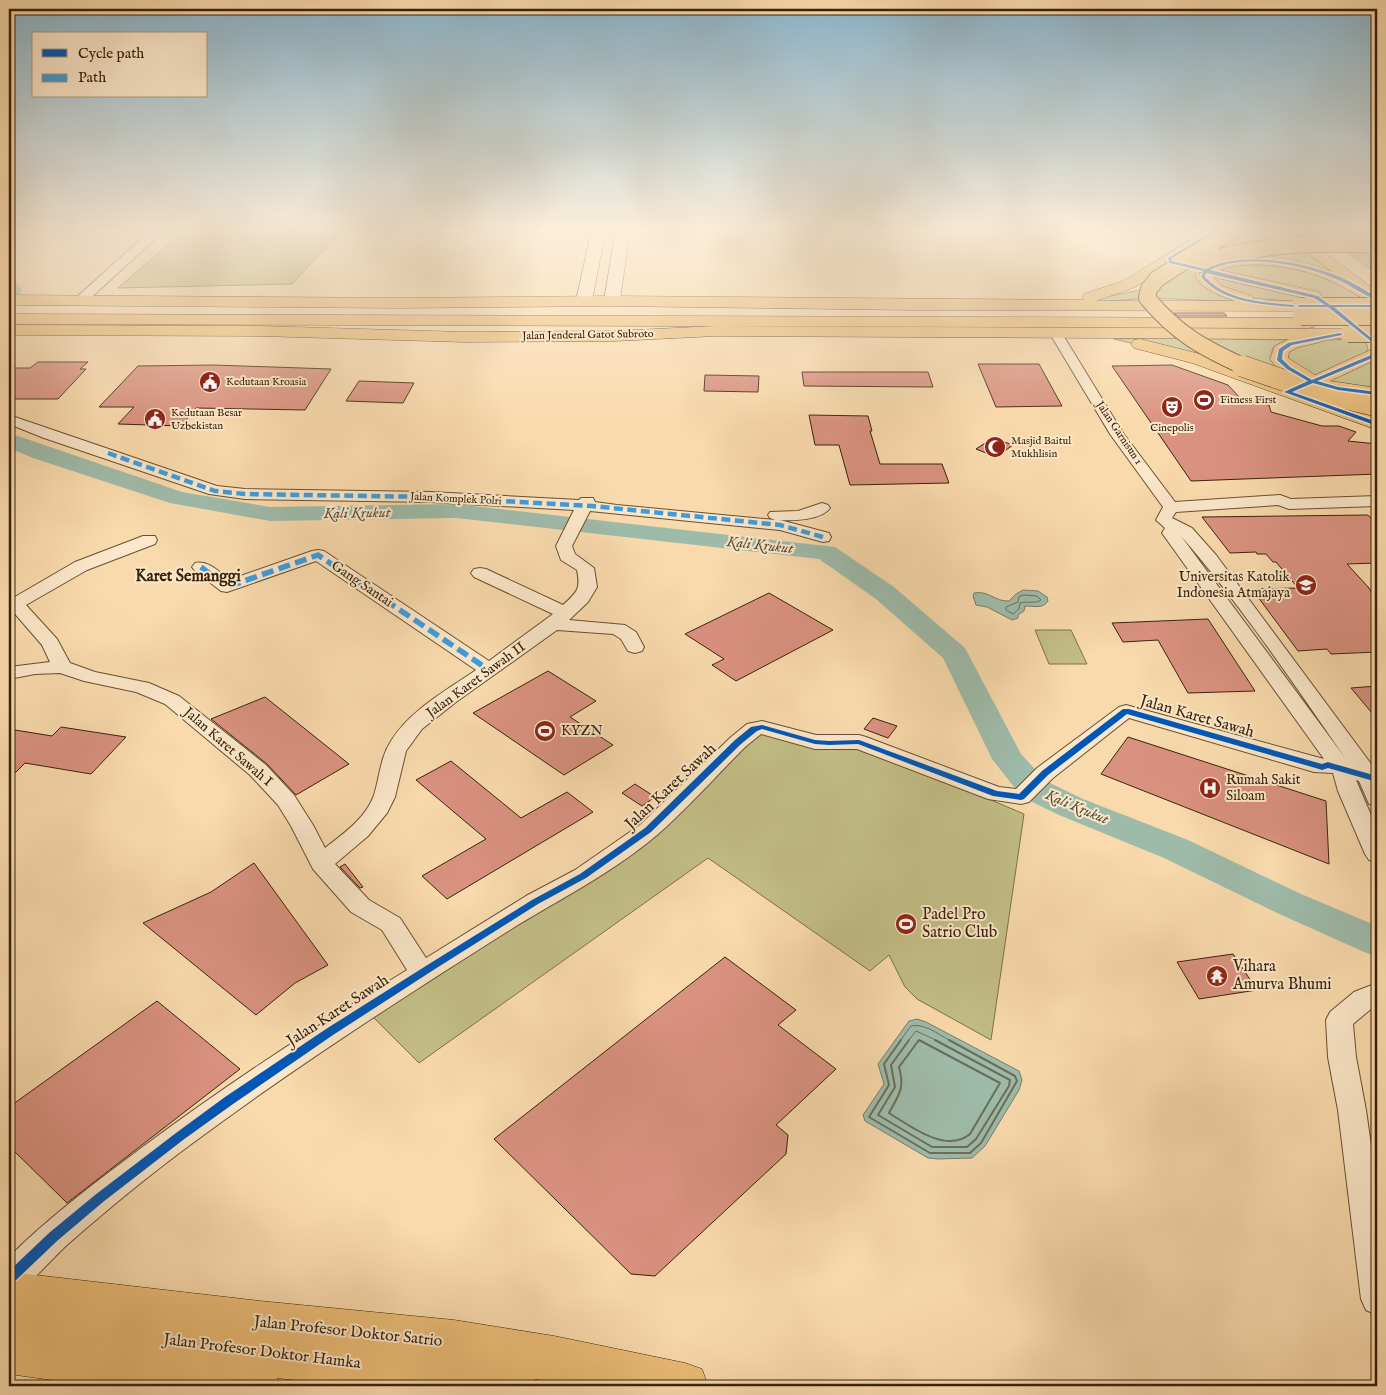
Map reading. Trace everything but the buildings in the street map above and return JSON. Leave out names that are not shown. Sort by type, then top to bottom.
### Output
[{"type":"main road","points":[[584,301],[585,294]]},
{"type":"main road","points":[[612,301],[613,294]]},
{"type":"main road","points":[[1039,305],[1084,299],[1101,294]]},
{"type":"main road","points":[[1065,306],[1127,294]]},
{"type":"main road","points":[[1148,294],[1147,298],[1153,308],[1187,337],[1251,369],[1309,388],[1377,406]]},
{"type":"main road","points":[[1228,294],[1301,313],[1377,324]]},
{"type":"main road","points":[[1304,294],[1322,300],[1377,345]]},
{"type":"main road","points":[[14,308],[81,300],[400,303],[612,301],[758,304],[1039,305],[1377,317]]},
{"type":"main road","points":[[435,312],[502,308],[729,306],[758,304]]},
{"type":"main road","points":[[269,320],[1301,313],[1377,306]]},
{"type":"main road","points":[[14,308],[435,312],[1301,313]]},
{"type":"main road","points":[[14,308],[458,328],[969,329],[1056,332],[1134,342],[1168,350],[1292,390],[1377,424]]},
{"type":"main road","name":"Jalan Jenderal Gatot Subroto","points":[[9,330],[259,331],[461,337],[615,336],[716,332],[1377,334]]},
{"type":"main road","points":[[1344,334],[1290,344],[1281,350],[1279,359],[1288,368],[1316,383],[1340,389],[1377,394]]},
{"type":"main road","points":[[1322,378],[1374,356],[1377,352]]},
{"type":"main road","name":"Jalan Profesor Doktor Satrio","points":[[9,1293],[260,1323],[454,1343],[554,1359],[684,1386]]},
{"type":"main road","name":"Jalan Profesor Doktor Hamka","points":[[9,1315],[196,1344],[467,1378],[515,1386]]},
{"type":"main road","points":[[9,1351],[257,1386]]},
{"type":"street","points":[[81,300],[87,294]]},
{"type":"street","name":"Jalan Garnisun 1","points":[[1056,332],[1117,434],[1171,507]]},
{"type":"street","name":"Jalan Komplek Polri","points":[[9,419],[41,432],[215,491],[245,494],[432,497],[585,505],[780,526],[799,529],[822,537]]},
{"type":"street","points":[[388,491],[585,505],[799,516],[822,508]]},
{"type":"street","points":[[1280,500],[1283,496],[1377,491]]},
{"type":"street","points":[[1375,787],[1302,682],[1210,559],[1186,532],[1174,527],[1163,518],[1171,507],[1280,500],[1289,504],[1377,501]]},
{"type":"street","name":"Jalan Karet Sawah II","points":[[321,863],[359,831],[379,808],[390,780],[392,762],[397,747],[405,735],[450,697],[535,638],[583,597],[588,585],[585,568],[567,556],[564,546],[585,505]]},
{"type":"street","points":[[1174,527],[1170,533],[1279,683],[1337,772],[1377,854]]},
{"type":"street","points":[[62,667],[50,643],[17,606],[19,602],[81,566],[149,540]]},
{"type":"street","name":"Gang Santai","points":[[201,567],[227,588],[318,555],[489,670]]},
{"type":"street","points":[[480,573],[558,618],[618,629],[629,636],[635,647]]},
{"type":"street","points":[[1254,649],[1276,648]]},
{"type":"street","name":"Jalan Karet Sawah I","points":[[9,673],[35,668],[62,667],[91,677],[142,687],[172,700],[258,770],[286,800],[302,825],[321,863],[360,906],[391,924],[423,973]]},
{"type":"street","points":[[1279,683],[1302,682]]},
{"type":"street","name":"Jalan Karet Sawah","points":[[9,1279],[34,1253],[189,1128],[256,1081],[423,973],[535,902],[583,876],[648,830],[738,742],[754,729],[762,727],[778,730],[828,744],[859,742],[989,792],[1008,797],[1021,797],[1045,773],[1126,710],[1337,772]]},
{"type":"street","points":[[1337,772],[1375,787]]},
{"type":"street","points":[[1377,993],[1363,999],[1339,1020],[1342,1057],[1352,1110],[1377,1299]]},
{"type":"shaded area","points":[[1120,294],[1221,294],[1246,302],[1147,298],[1065,305]]},
{"type":"shaded area","points":[[1239,294],[1295,294],[1315,299],[1290,301],[1249,298]]},
{"type":"shaded area","points":[[1311,294],[1357,294],[1369,303],[1326,300]]},
{"type":"shaded area","points":[[1114,339],[1287,340],[1273,347],[1270,359],[1276,367],[1377,398],[1377,424],[1198,359]]},
{"type":"shaded area","points":[[1352,339],[1366,342],[1368,349],[1366,353],[1311,377],[1288,361],[1289,352],[1304,345],[1319,341]]},
{"type":"shaded area","points":[[1377,357],[1377,392],[1322,381]]},
{"type":"shaded area","points":[[1035,630],[1071,630],[1087,664],[1049,664]]},
{"type":"shaded area","name":"Padel Pro Satrio Club","points":[[756,731],[814,746],[842,749],[853,745],[899,761],[1024,814],[991,1040],[917,999],[905,987],[889,955],[870,971],[708,858],[419,1063],[369,1013],[561,894]]},
{"type":"water","points":[[1023,590],[1038,591],[1047,597],[1048,601],[1041,606],[1025,606],[1024,611],[1018,615],[1018,618],[1012,620],[987,607],[976,605],[973,596],[974,593],[984,593],[1000,600],[1009,601]]},
{"type":"water","points":[[917,1019],[1019,1071],[1022,1080],[1019,1090],[985,1146],[972,1158],[928,1158],[865,1121],[863,1115],[884,1084],[878,1064],[909,1021]]},
{"type":"waterway","name":"Kali Krukut","points":[[9,440],[41,453],[178,498],[270,514],[456,511],[826,552],[885,593],[955,654],[1008,759],[1034,789],[1071,807],[1176,849],[1288,903],[1377,942]]},
{"type":"marked path","points":[[108,453],[215,491],[245,494],[431,497],[592,506],[780,525],[823,537]]},
{"type":"marked path","points":[[201,567],[227,587],[318,555],[489,670]]},
{"type":"cycle path","points":[[1227,294],[1244,300],[1293,306]]},
{"type":"cycle path","points":[[1304,294],[1322,300],[1377,345]]},
{"type":"cycle path","points":[[1368,294],[1377,299]]},
{"type":"cycle path","points":[[1299,306],[1377,306]]},
{"type":"cycle path","points":[[1340,334],[1290,344],[1281,350],[1279,359],[1299,375],[1324,386],[1377,394]]},
{"type":"cycle path","points":[[1287,392],[1373,356],[1377,352]]},
{"type":"cycle path","points":[[1287,392],[1377,424]]},
{"type":"cycle path","points":[[9,1279],[53,1237],[99,1198],[179,1136],[330,1032],[535,902],[583,876],[648,830],[738,742],[754,729],[762,727],[815,742],[859,742],[996,794],[1021,797],[1045,773],[1126,711],[1322,767],[1328,765],[1377,779]]},
{"type":"place","name":"Kedutaan Kroasia","points":[[210,382]]},
{"type":"place","name":"Fitness First","points":[[1204,400]]},
{"type":"place","name":"Cinepolis","points":[[1172,407]]},
{"type":"place","name":"Kedutaan Besar Uzbekistan","points":[[155,419]]},
{"type":"place","name":"Masjid Baitul Mukhlisin","points":[[995,447]]},
{"type":"place","name":"Universitas Katolik Indonesia Atmajaya","points":[[1306,585]]},
{"type":"place","name":"KYZN","points":[[545,731]]},
{"type":"place","name":"Rumah Sakit Siloam","points":[[1210,788]]},
{"type":"place","name":"Padel Pro Satrio Club","points":[[906,924]]},
{"type":"place","name":"Vihara Amurva Bhumi","points":[[1217,976]]},
{"type":"district","name":"Karet Semanggi","points":[[188,577]]}]
